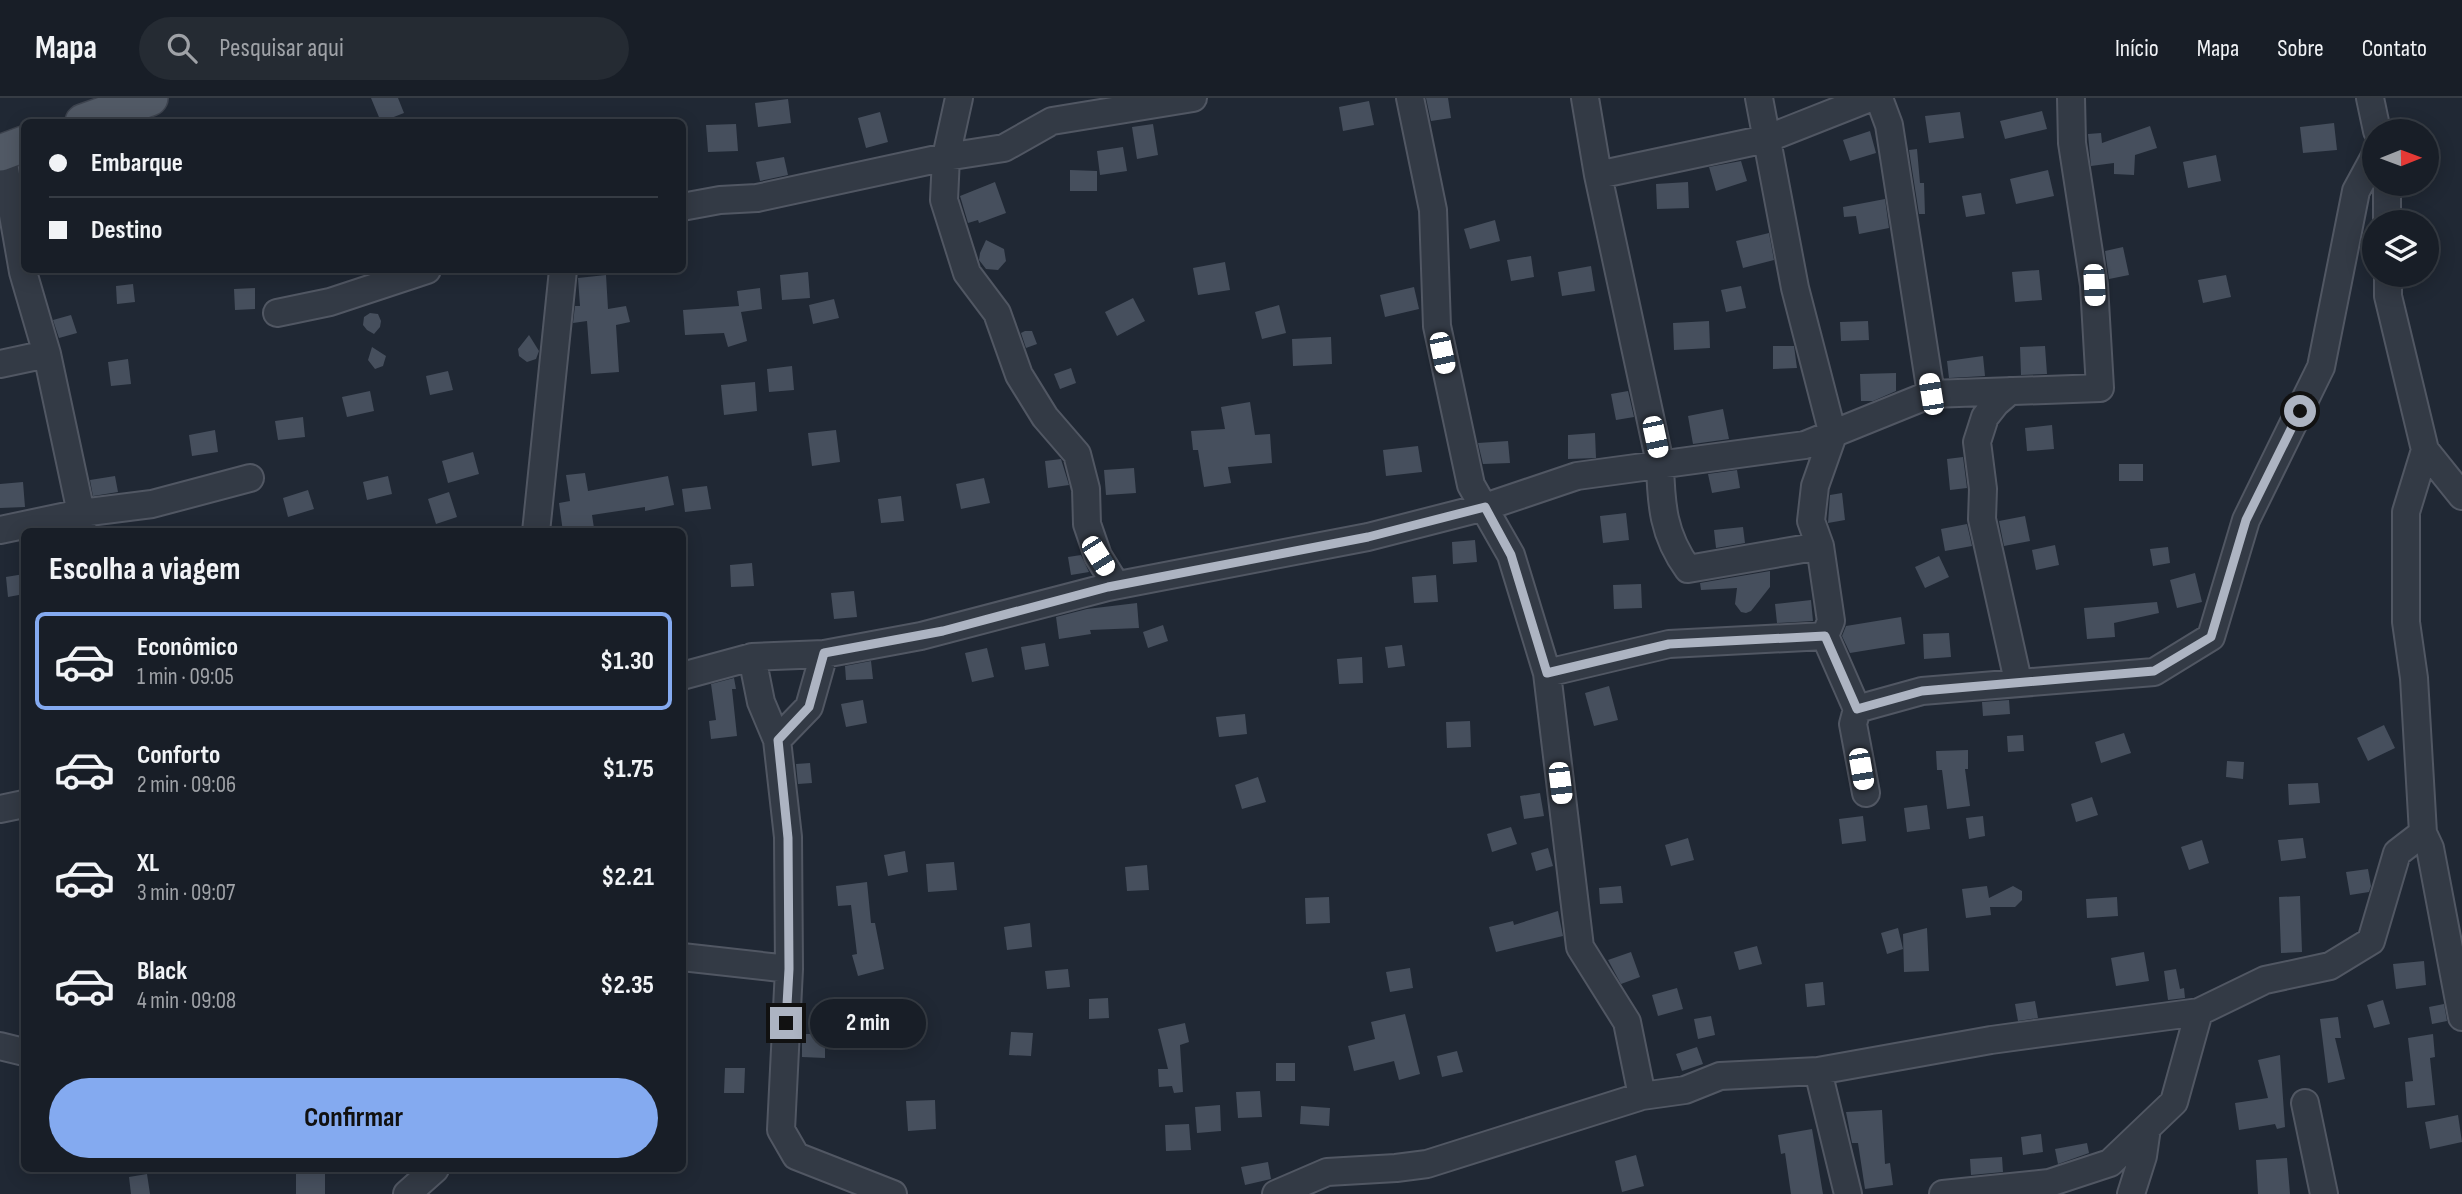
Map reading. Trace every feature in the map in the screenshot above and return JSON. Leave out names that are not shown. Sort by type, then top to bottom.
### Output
[{"type":"main road","points":[[91,119],[150,98]]},
{"type":"street","points":[[959,98],[946,157],[944,200],[967,272],[997,313],[1019,375],[1045,417],[1077,454],[1086,489],[1087,524],[1098,556],[1116,585]]},
{"type":"street","points":[[686,206],[720,200],[757,198],[946,157],[1004,148],[1052,121],[1194,98]]},
{"type":"street","points":[[1410,98],[1433,210],[1437,326],[1471,485],[1511,555],[1547,673],[1580,947],[1627,1021],[1642,1096]]},
{"type":"street","points":[[1584,98],[1660,463],[1661,502],[1673,549],[1688,569],[1820,546]]},
{"type":"street","points":[[1759,98],[1795,288],[1833,435],[1815,486],[1811,522],[1820,546],[1831,621],[1825,636],[1857,709],[1853,724],[1866,793]]},
{"type":"street","points":[[1598,175],[1766,139],[1870,98]]},
{"type":"street","points":[[1879,98],[1889,125],[1931,394]]},
{"type":"street","points":[[686,675],[752,657],[824,653],[921,636],[1116,585],[1368,537],[1485,507],[1577,476],[1805,445],[1931,394],[2100,388],[2094,285],[2072,143],[2071,98]]},
{"type":"street","points":[[2370,98],[2375,119]]},
{"type":"street","points":[[9,150],[21,255]]},
{"type":"street","points":[[1857,709],[1922,691],[2154,671],[2211,637],[2246,520],[2321,367],[2356,191],[2362,180]]},
{"type":"street","points":[[23,273],[47,354],[82,522]]},
{"type":"street","points":[[277,313],[330,302],[417,273]]},
{"type":"street","points":[[536,528],[563,273]]},
{"type":"street","points":[[2388,287],[2425,450],[2462,496]]},
{"type":"street","points":[[0,364],[47,354]]},
{"type":"street","points":[[2010,391],[1985,417],[1978,442],[1983,489],[1982,519],[2018,681]]},
{"type":"street","points":[[2425,450],[2406,512],[2406,622],[2414,678],[2423,833],[2430,848],[2455,939],[2462,1017]]},
{"type":"street","points":[[0,530],[82,522],[250,478]]},
{"type":"street","points":[[1547,673],[1669,644],[1825,636]]},
{"type":"street","points":[[778,740],[809,707],[824,653]]},
{"type":"street","points":[[752,657],[761,702],[778,740],[788,838],[789,969],[781,1130],[796,1156],[892,1194]]},
{"type":"street","points":[[0,809],[21,805]]},
{"type":"street","points":[[1276,1194],[1327,1172],[1427,1164],[1642,1096],[1685,1090],[1720,1076],[1818,1071],[1991,1040],[2199,1012],[2265,980],[2330,966],[2371,941],[2397,853],[2423,833]]},
{"type":"street","points":[[686,957],[789,969]]},
{"type":"street","points":[[1943,1194],[2049,1183],[2110,1163],[2174,1102],[2199,1012]]},
{"type":"street","points":[[0,1046],[21,1051]]},
{"type":"street","points":[[1818,1071],[1848,1194]]},
{"type":"street","points":[[2305,1103],[2324,1194]]},
{"type":"street","points":[[2131,1194],[2143,1156],[2147,1128]]},
{"type":"street","points":[[407,1194],[432,1172]]},
{"type":"building","points":[[371,98],[398,98],[404,113],[389,119],[380,119]]},
{"type":"building","points":[[1426,98],[1448,98],[1451,118],[1431,121]]},
{"type":"building","points":[[788,99],[791,123],[758,127],[755,103]]},
{"type":"building","points":[[1369,101],[1374,125],[1343,131],[1339,107]]},
{"type":"building","points":[[2042,111],[2047,129],[2005,139],[2000,121]]},
{"type":"building","points":[[880,112],[888,142],[866,148],[858,118]]},
{"type":"building","points":[[1960,112],[1964,138],[1929,143],[1925,116]]},
{"type":"building","points":[[2334,123],[2337,150],[2303,153],[2300,127]]},
{"type":"building","points":[[736,124],[738,151],[708,152],[706,125]]},
{"type":"building","points":[[1153,124],[1158,155],[1137,159],[1132,127]]},
{"type":"building","points":[[2150,126],[2157,148],[2135,155],[2134,175],[2114,174],[2114,163],[2091,166],[2088,134],[2101,133],[2102,143]]},
{"type":"building","points":[[1870,131],[1876,153],[1850,161],[1843,140]]},
{"type":"building","points":[[1123,147],[1127,171],[1100,175],[1097,151]]},
{"type":"building","points":[[1917,149],[1920,183],[1924,183],[1925,214],[1919,214],[1909,150]]},
{"type":"building","points":[[2216,155],[2221,181],[2188,188],[2183,162]]},
{"type":"building","points":[[784,157],[788,175],[760,181],[756,162]]},
{"type":"building","points":[[1741,161],[1747,181],[1716,191],[1709,167]]},
{"type":"building","points":[[1070,170],[1097,171],[1097,191],[1070,191]]},
{"type":"building","points":[[2048,170],[2054,196],[2016,204],[2010,179]]},
{"type":"building","points":[[995,182],[1006,213],[979,223],[978,220],[968,223],[960,196]]},
{"type":"building","points":[[1688,182],[1689,208],[1657,209],[1656,184]]},
{"type":"building","points":[[1981,193],[1985,214],[1966,217],[1962,196]]},
{"type":"building","points":[[1885,199],[1889,228],[1859,234],[1856,216],[1844,217],[1843,207]]},
{"type":"building","points":[[1495,220],[1500,241],[1470,249],[1464,229]]},
{"type":"building","points":[[1769,233],[1774,260],[1743,268],[1736,241]]},
{"type":"building","points":[[986,240],[1004,249],[1006,261],[998,270],[986,269],[979,260]]},
{"type":"building","points":[[2123,247],[2129,275],[2109,279],[2105,251]]},
{"type":"building","points":[[1531,256],[1534,277],[1511,281],[1507,260]]},
{"type":"building","points":[[1225,262],[1230,290],[1198,295],[1193,268]]},
{"type":"building","points":[[1591,266],[1595,291],[1562,296],[1558,272]]},
{"type":"building","points":[[2039,270],[2042,300],[2015,302],[2012,272]]},
{"type":"building","points":[[808,272],[810,298],[782,300],[780,275]]},
{"type":"building","points":[[606,275],[608,309],[626,306],[630,322],[616,325],[619,372],[591,374],[587,321],[573,323],[575,306],[580,306],[578,278]]},
{"type":"building","points":[[2226,275],[2231,297],[2203,303],[2198,280]]},
{"type":"building","points":[[133,284],[135,302],[117,304],[116,286]]},
{"type":"building","points":[[1741,286],[1746,308],[1726,312],[1721,290]]},
{"type":"building","points":[[1414,287],[1419,309],[1385,317],[1380,295]]},
{"type":"building","points":[[255,288],[255,309],[235,310],[234,289]]},
{"type":"building","points":[[760,288],[762,309],[741,312],[747,341],[728,347],[724,333],[685,335],[683,310],[739,306],[737,291]]},
{"type":"building","points":[[1133,298],[1145,321],[1117,336],[1105,312]]},
{"type":"building","points":[[834,299],[839,318],[813,324],[809,305]]},
{"type":"building","points":[[1279,305],[1286,333],[1262,339],[1255,312]]},
{"type":"building","points":[[370,313],[378,314],[381,321],[374,334],[363,325],[364,317]]},
{"type":"building","points":[[71,315],[77,333],[59,338],[53,320]]},
{"type":"building","points":[[1709,321],[1710,348],[1674,350],[1673,323]]},
{"type":"building","points":[[1868,321],[1869,340],[1841,341],[1840,322]]},
{"type":"building","points":[[1032,331],[1037,344],[1026,348],[1021,333]]},
{"type":"building","points":[[529,335],[539,351],[536,359],[527,362],[519,356],[518,349]]},
{"type":"building","points":[[1331,337],[1332,364],[1293,366],[1292,339]]},
{"type":"building","points":[[1773,346],[1794,346],[1797,368],[1773,369]]},
{"type":"building","points":[[2045,346],[2047,374],[2021,375],[2020,347]]},
{"type":"building","points":[[372,347],[386,356],[383,366],[375,369],[368,360]]},
{"type":"building","points":[[1983,356],[1985,376],[1949,378],[1947,361]]},
{"type":"building","points":[[128,359],[131,384],[111,386],[108,362]]},
{"type":"building","points":[[792,366],[794,390],[769,392],[767,369]]},
{"type":"building","points":[[1071,368],[1076,383],[1060,389],[1054,374]]},
{"type":"building","points":[[448,371],[453,390],[430,395],[426,376]]},
{"type":"building","points":[[1896,373],[1896,391],[1873,401],[1861,401],[1860,374]]},
{"type":"building","points":[[755,382],[757,411],[724,415],[721,385]]},
{"type":"building","points":[[370,391],[374,411],[347,417],[342,397]]},
{"type":"building","points":[[1628,391],[1634,417],[1616,420],[1611,394]]},
{"type":"building","points":[[1250,402],[1255,435],[1270,434],[1272,463],[1228,467],[1231,483],[1204,487],[1198,450],[1193,450],[1191,431],[1225,429],[1221,407]]},
{"type":"building","points":[[1723,409],[1729,439],[1693,444],[1688,416]]},
{"type":"building","points":[[303,417],[305,437],[278,440],[275,421]]},
{"type":"building","points":[[2052,425],[2054,449],[2027,451],[2025,428]]},
{"type":"building","points":[[215,430],[218,452],[192,456],[189,435]]},
{"type":"building","points":[[836,430],[840,462],[812,466],[808,433]]},
{"type":"building","points":[[1595,433],[1596,458],[1568,459],[1568,435]]},
{"type":"building","points":[[1508,441],[1510,463],[1483,464],[1478,443]]},
{"type":"building","points":[[1418,446],[1422,472],[1386,476],[1383,450]]},
{"type":"building","points":[[473,452],[479,474],[448,483],[442,461]]},
{"type":"building","points":[[1963,457],[1967,488],[1950,490],[1947,459]]},
{"type":"building","points":[[1061,459],[1069,485],[1048,488],[1045,461]]},
{"type":"building","points":[[2119,464],[2143,464],[2143,481],[2119,481]]},
{"type":"building","points":[[1134,468],[1136,493],[1106,495],[1104,470]]},
{"type":"building","points":[[1737,470],[1740,488],[1712,493],[1708,474]]},
{"type":"building","points":[[585,473],[588,491],[668,476],[674,505],[645,511],[645,507],[592,515],[594,528],[562,528],[559,503],[570,501],[566,475]]},
{"type":"building","points":[[115,476],[118,492],[93,496],[90,480]]},
{"type":"building","points":[[388,476],[392,494],[367,500],[363,482]]},
{"type":"building","points":[[984,478],[990,503],[961,509],[956,484]]},
{"type":"building","points":[[23,482],[25,507],[0,508],[0,484]]},
{"type":"building","points":[[707,486],[711,509],[685,512],[682,489]]},
{"type":"building","points":[[308,490],[314,509],[288,517],[283,498]]},
{"type":"building","points":[[449,492],[457,517],[436,524],[428,499]]},
{"type":"building","points":[[1842,493],[1845,520],[1828,523],[1830,495]]},
{"type":"building","points":[[901,496],[904,521],[881,523],[878,499]]},
{"type":"building","points":[[1626,513],[1629,540],[1603,543],[1600,516]]},
{"type":"building","points":[[2025,516],[2030,541],[2004,546],[1999,521]]},
{"type":"building","points":[[1967,524],[1972,546],[1945,551],[1941,529]]},
{"type":"building","points":[[1743,527],[1745,543],[1716,548],[1714,530]]},
{"type":"building","points":[[1475,540],[1477,562],[1453,564],[1452,542]]},
{"type":"building","points":[[2055,545],[2059,565],[2036,570],[2032,550]]},
{"type":"building","points":[[2168,547],[2170,563],[2153,566],[2150,549]]},
{"type":"building","points":[[1081,555],[1089,572],[1071,575],[1068,557]]},
{"type":"building","points":[[1939,556],[1949,577],[1925,588],[1915,567]]},
{"type":"building","points":[[752,563],[754,586],[731,587],[730,565]]},
{"type":"building","points":[[1770,571],[1770,587],[1751,611],[1746,613],[1741,612],[1735,604],[1737,588],[1701,590],[1700,583]]},
{"type":"building","points":[[2195,573],[2202,602],[2177,608],[2170,580]]},
{"type":"building","points":[[21,574],[21,595],[8,597],[6,577]]},
{"type":"building","points":[[1436,575],[1438,602],[1414,603],[1412,577]]},
{"type":"building","points":[[1641,584],[1642,608],[1614,609],[1613,585]]},
{"type":"building","points":[[854,591],[857,617],[834,619],[831,593]]},
{"type":"building","points":[[1811,600],[1813,621],[1777,623],[1775,604]]},
{"type":"building","points":[[2157,602],[2159,613],[2114,623],[2115,637],[2087,639],[2084,608]]},
{"type":"building","points":[[1137,603],[1139,628],[1090,630],[1091,634],[1059,639],[1056,617],[1087,609]]},
{"type":"building","points":[[1901,617],[1905,644],[1850,653],[1842,636],[1846,626]]},
{"type":"building","points":[[1163,625],[1168,641],[1148,648],[1143,632]]},
{"type":"building","points":[[1949,633],[1951,657],[1924,659],[1923,634]]},
{"type":"building","points":[[1045,643],[1049,666],[1025,670],[1021,647]]},
{"type":"building","points":[[1402,645],[1405,666],[1388,668],[1385,647]]},
{"type":"building","points":[[987,648],[994,677],[972,682],[965,653]]},
{"type":"building","points":[[1362,657],[1363,683],[1339,684],[1337,659]]},
{"type":"building","points":[[871,661],[873,679],[846,680],[845,666]]},
{"type":"building","points":[[734,678],[736,689],[732,689],[737,736],[711,739],[709,721],[716,720],[711,684]]},
{"type":"building","points":[[1609,686],[1618,720],[1594,726],[1585,693]]},
{"type":"building","points":[[863,700],[867,723],[846,727],[841,704]]},
{"type":"building","points":[[2009,700],[2010,714],[1983,716],[1982,702]]},
{"type":"building","points":[[1245,714],[1247,734],[1219,737],[1216,717]]},
{"type":"building","points":[[1470,721],[1471,747],[1447,748],[1446,722]]},
{"type":"building","points":[[2384,725],[2395,748],[2368,761],[2357,738]]},
{"type":"building","points":[[2124,733],[2131,753],[2101,763],[2095,742]]},
{"type":"building","points":[[2023,735],[2024,751],[2008,752],[2007,736]]},
{"type":"building","points":[[1968,750],[1968,769],[1965,769],[1970,806],[1947,809],[1942,770],[1937,770],[1936,751]]},
{"type":"building","points":[[2227,761],[2244,762],[2243,779],[2226,777]]},
{"type":"building","points":[[810,763],[812,783],[798,784],[796,764]]},
{"type":"building","points":[[1258,777],[1266,802],[1242,809],[1235,785]]},
{"type":"building","points":[[2318,783],[2320,803],[2289,805],[2288,784]]},
{"type":"building","points":[[1540,793],[1544,816],[1524,819],[1520,796]]},
{"type":"building","points":[[2092,797],[2098,815],[2076,822],[2071,804]]},
{"type":"building","points":[[1927,805],[1930,829],[1907,832],[1904,808]]},
{"type":"building","points":[[1863,816],[1866,841],[1842,844],[1839,819]]},
{"type":"building","points":[[1983,816],[1985,836],[1969,839],[1966,818]]},
{"type":"building","points":[[1511,827],[1517,844],[1492,852],[1487,834]]},
{"type":"building","points":[[1688,838],[1694,860],[1671,866],[1665,845]]},
{"type":"building","points":[[2303,838],[2306,858],[2281,861],[2278,840]]},
{"type":"building","points":[[2202,840],[2209,863],[2189,870],[2181,847]]},
{"type":"building","points":[[1548,848],[1553,866],[1536,871],[1531,853]]},
{"type":"building","points":[[905,851],[908,872],[888,876],[884,855]]},
{"type":"building","points":[[954,862],[957,890],[928,892],[926,864]]},
{"type":"building","points":[[1147,865],[1149,890],[1127,891],[1125,867]]},
{"type":"building","points":[[2368,869],[2371,886],[2369,892],[2350,895],[2346,872]]},
{"type":"building","points":[[867,882],[871,923],[875,923],[884,969],[858,976],[852,955],[857,954],[851,905],[838,906],[836,886]]},
{"type":"building","points":[[1621,886],[1623,903],[1600,904],[1599,888]]},
{"type":"building","points":[[1987,886],[1989,898],[2013,886],[2022,891],[2022,900],[2015,907],[1990,907],[1991,915],[1966,918],[1962,889]]},
{"type":"building","points":[[2300,896],[2302,952],[2281,953],[2279,897]]},
{"type":"building","points":[[1329,897],[1330,923],[1306,924],[1305,898]]},
{"type":"building","points":[[2117,897],[2118,916],[2087,918],[2086,899]]},
{"type":"building","points":[[1558,911],[1563,936],[1496,952],[1489,927],[1513,921],[1514,925]]},
{"type":"building","points":[[1030,923],[1032,947],[1007,950],[1004,927]]},
{"type":"building","points":[[1898,928],[1903,949],[1887,954],[1881,933]]},
{"type":"building","points":[[1927,928],[1929,971],[1904,972],[1903,934]]},
{"type":"building","points":[[1757,946],[1762,964],[1739,970],[1734,952]]},
{"type":"building","points":[[1631,952],[1640,977],[1621,984],[1608,960]]},
{"type":"building","points":[[2144,952],[2149,981],[2116,986],[2111,958]]},
{"type":"building","points":[[2424,961],[2426,985],[2396,989],[2393,964]]},
{"type":"building","points":[[1410,968],[1413,988],[1390,992],[1386,972]]},
{"type":"building","points":[[1068,969],[1070,987],[1047,989],[1045,971]]},
{"type":"building","points":[[2176,969],[2180,989],[2184,988],[2185,998],[2168,1000],[2164,971]]},
{"type":"building","points":[[1823,982],[1825,1005],[1807,1007],[1805,984]]},
{"type":"building","points":[[1677,988],[1683,1009],[1658,1016],[1652,995]]},
{"type":"building","points":[[1108,998],[1109,1018],[1089,1019],[1089,999]]},
{"type":"building","points":[[2383,1000],[2390,1024],[2374,1028],[2367,1005]]},
{"type":"building","points":[[2035,1001],[2038,1018],[2018,1021],[2015,1004]]},
{"type":"building","points":[[2444,1004],[2447,1021],[2432,1024],[2429,1007]]},
{"type":"building","points":[[1405,1014],[1420,1074],[1399,1080],[1394,1061],[1354,1071],[1348,1046],[1375,1039],[1371,1022]]},
{"type":"building","points":[[1711,1016],[1715,1035],[1698,1039],[1694,1019]]},
{"type":"building","points":[[2338,1017],[2341,1038],[2335,1038],[2345,1079],[2328,1083],[2320,1019]]},
{"type":"building","points":[[1185,1023],[1189,1042],[1180,1045],[1183,1092],[1174,1093],[1172,1086],[1159,1087],[1158,1069],[1168,1069],[1158,1029]]},
{"type":"building","points":[[1011,1032],[1033,1033],[1031,1056],[1009,1055]]},
{"type":"building","points":[[802,1034],[825,1034],[825,1058],[802,1057]]},
{"type":"building","points":[[2433,1034],[2435,1057],[2430,1058],[2435,1105],[2407,1108],[2405,1082],[2413,1081],[2408,1038]]},
{"type":"building","points":[[1697,1047],[1703,1064],[1682,1071],[1676,1054]]},
{"type":"building","points":[[1457,1051],[1463,1072],[1442,1077],[1437,1056]]},
{"type":"building","points":[[2280,1055],[2285,1127],[2277,1129],[2275,1124],[2239,1130],[2235,1103],[2268,1098],[2258,1060]]},
{"type":"building","points":[[1276,1063],[1295,1063],[1295,1081],[1276,1081]]},
{"type":"building","points":[[725,1068],[745,1068],[744,1093],[724,1093]]},
{"type":"building","points":[[1260,1091],[1262,1117],[1238,1118],[1236,1092]]},
{"type":"building","points":[[935,1100],[936,1129],[908,1131],[906,1101]]},
{"type":"building","points":[[1220,1105],[1221,1131],[1197,1133],[1195,1107]]},
{"type":"building","points":[[1301,1106],[1330,1108],[1329,1126],[1300,1124]]},
{"type":"building","points":[[1882,1110],[1885,1164],[1890,1163],[1893,1185],[1865,1189],[1858,1143],[1852,1143],[1846,1112]]},
{"type":"building","points":[[2458,1115],[2462,1142],[2430,1149],[2425,1122]]},
{"type":"building","points":[[1189,1124],[1191,1150],[1166,1151],[1165,1125]]},
{"type":"building","points":[[1812,1129],[1823,1194],[1791,1194],[1785,1153],[1781,1154],[1778,1135]]},
{"type":"building","points":[[2041,1134],[2043,1152],[2023,1155],[2021,1137]]},
{"type":"building","points":[[2087,1143],[2089,1153],[2058,1164],[2055,1149]]},
{"type":"building","points":[[1636,1155],[1644,1186],[1622,1192],[1615,1161]]},
{"type":"building","points":[[2002,1157],[2003,1172],[1971,1175],[1970,1159]]},
{"type":"building","points":[[2287,1158],[2290,1194],[2258,1194],[2256,1160]]},
{"type":"building","points":[[1268,1162],[1271,1179],[1245,1185],[1241,1167]]},
{"type":"building","points":[[296,1173],[325,1173],[325,1194],[296,1194]]},
{"type":"building","points":[[147,1174],[150,1194],[131,1194],[129,1177]]},
{"type":"route","points":[[786,1023],[789,969],[788,838],[778,740],[809,707],[824,653],[921,636],[1108,587],[1368,537],[1485,507],[1511,555],[1547,673],[1669,644],[1825,636],[1857,709],[1922,691],[2154,671],[2211,637],[2246,520],[2300,411]]}]
